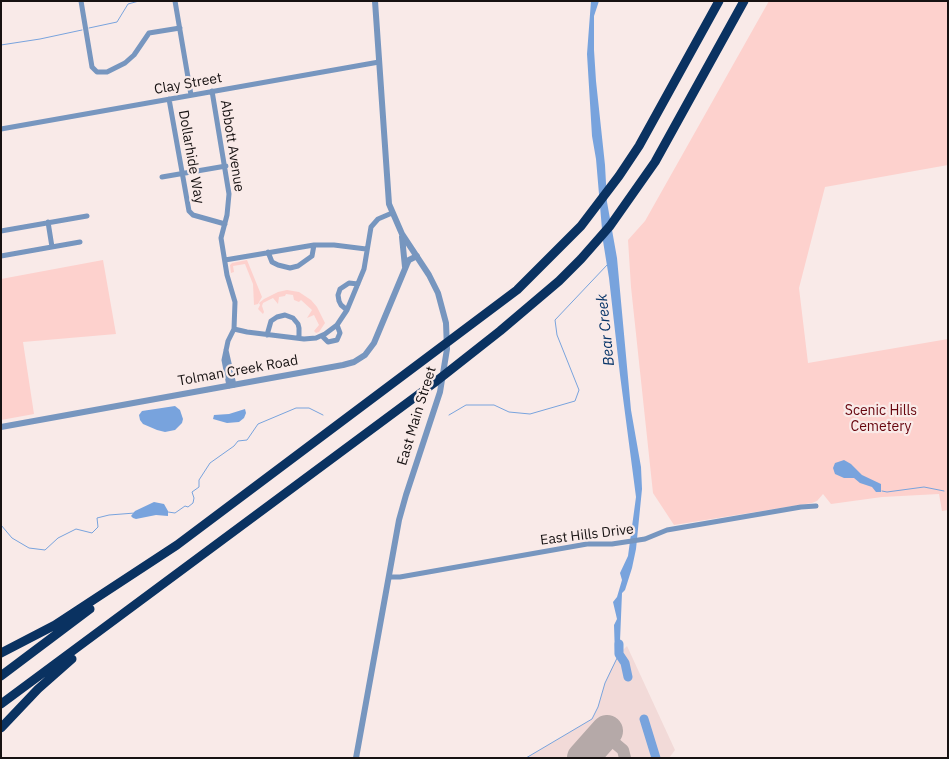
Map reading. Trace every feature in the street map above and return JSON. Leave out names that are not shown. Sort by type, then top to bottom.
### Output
[{"type":"highway","points":[[1,654],[55,625],[177,545],[487,314],[538,270],[582,226],[620,176],[639,146],[719,1]]},
{"type":"highway","points":[[1,704],[479,348],[548,292],[592,247],[621,212],[655,162],[744,1]]},
{"type":"highway","points":[[1,676],[129,578]]},
{"type":"highway","points":[[1,728],[51,677],[145,598]]},
{"type":"street","points":[[81,1],[92,67],[97,72],[107,72],[125,63],[134,55],[149,33],[180,28]]},
{"type":"street","points":[[175,1],[191,95]]},
{"type":"street","name":"East Main Street","points":[[356,758],[403,504],[438,399],[447,356],[447,330],[435,287],[402,234],[392,213],[388,196],[375,1]]},
{"type":"street","name":"Clay Street","points":[[1,129],[379,62]]},
{"type":"street","name":"Abbott Avenue","points":[[212,91],[230,194],[221,238],[227,274],[235,302],[234,329],[224,360],[231,385]]},
{"type":"street","name":"Dollarhide Way","points":[[169,99],[189,211],[193,215],[225,224]]},
{"type":"street","points":[[162,177],[226,166]]},
{"type":"street","points":[[234,329],[268,335],[310,339],[322,336],[337,325],[347,310],[364,269],[371,227],[378,219],[392,213]]},
{"type":"street","points":[[1,231],[87,216]]},
{"type":"street","points":[[48,222],[52,247]]},
{"type":"street","points":[[402,234],[405,256],[404,271]]},
{"type":"street","points":[[1,256],[80,242]]},
{"type":"street","points":[[225,260],[314,245],[334,245],[366,249]]},
{"type":"street","points":[[268,252],[272,262],[290,268],[298,266],[312,256],[314,245]]},
{"type":"street","name":"Tolman Creek Road","points":[[1,427],[344,365],[359,359],[374,343],[409,260],[417,256]]},
{"type":"street","points":[[347,310],[340,305],[338,295],[340,290],[349,283],[358,284]]},
{"type":"street","points":[[268,335],[271,321],[285,315],[293,318],[298,324],[299,338]]},
{"type":"street","points":[[322,336],[328,342],[337,340],[340,333],[337,325]]},
{"type":"street","name":"East Hills Drive","points":[[389,577],[400,578],[587,544],[622,543],[654,536],[667,530],[816,506]]},
{"type":"shaded area","points":[[627,646],[675,750],[669,758],[526,758],[592,719],[611,669],[619,654]]},
{"type":"green space","name":"Scenic Hills Cemetery","points":[[769,1],[948,1],[948,165],[825,187],[799,288],[808,363],[948,339],[948,510],[942,511],[939,494],[882,497],[831,504],[823,494],[817,501],[812,503],[674,525],[653,493],[631,287],[628,240],[645,221]]},
{"type":"green space","points":[[103,260],[116,334],[23,342],[34,414],[1,420],[1,279]]},
{"type":"green space","points":[[247,260],[262,297],[258,304],[254,305],[253,284],[245,264],[233,266],[234,272],[231,273],[230,265],[232,263]]},
{"type":"green space","points":[[287,290],[299,292],[311,300],[317,307],[325,323],[319,332],[316,333],[314,331],[319,325],[314,315],[307,318],[312,310],[301,300],[299,302],[294,300],[293,295],[286,294],[279,297],[278,304],[273,298],[263,303],[263,314],[258,309],[259,303],[264,299]]},
{"type":"water","points":[[591,1],[599,1],[594,16],[596,81],[607,202],[617,258],[631,410],[641,467],[642,489],[636,549],[625,590],[622,593],[620,641],[623,653],[615,656],[614,625],[617,619],[613,602],[617,597],[622,580],[620,573],[628,556],[636,497],[603,241],[596,159],[592,136],[587,54]]},
{"type":"water","points":[[175,406],[180,410],[183,419],[182,423],[175,430],[165,432],[157,430],[143,424],[140,420],[139,415],[142,411]]},
{"type":"water","points":[[245,409],[244,418],[239,422],[227,423],[213,419],[214,415],[229,414]]},
{"type":"water","points":[[844,460],[862,475],[881,484],[881,492],[876,492],[872,487],[860,483],[854,478],[844,478],[835,474],[833,468],[835,463]]},
{"type":"water","points":[[154,502],[164,504],[168,511],[168,516],[156,515],[136,519],[131,516],[135,511]]},
{"type":"waterway","points":[[89,28],[117,22],[128,4],[139,1]]},
{"type":"waterway","points":[[1,45],[82,30]]},
{"type":"waterway","points":[[449,415],[466,405],[494,405],[509,412],[530,414],[575,401],[579,390],[557,335],[555,320],[608,264]]},
{"type":"waterway","points":[[168,512],[175,513],[193,503],[192,492],[199,487],[199,480],[210,463],[238,441],[247,440],[258,424],[296,408],[309,408],[323,415]]},
{"type":"waterway","points":[[882,491],[924,487],[944,491]]},
{"type":"waterway","points":[[1,525],[12,538],[29,548],[45,550],[58,538],[76,529],[92,533],[98,527],[97,518],[135,513]]},
{"type":"waterway","points":[[619,644],[619,654],[625,663],[628,677]]},
{"type":"waterway","points":[[526,758],[592,719],[598,707],[605,683],[619,654]]},
{"type":"waterway","points":[[644,719],[656,758]]},
{"type":"taxiway","points":[[604,734],[623,750],[625,758]]},
{"type":"runway","points":[[583,758],[607,731]]},
{"type":"water label","name":"Bear Creek","points":[[606,330]]}]
